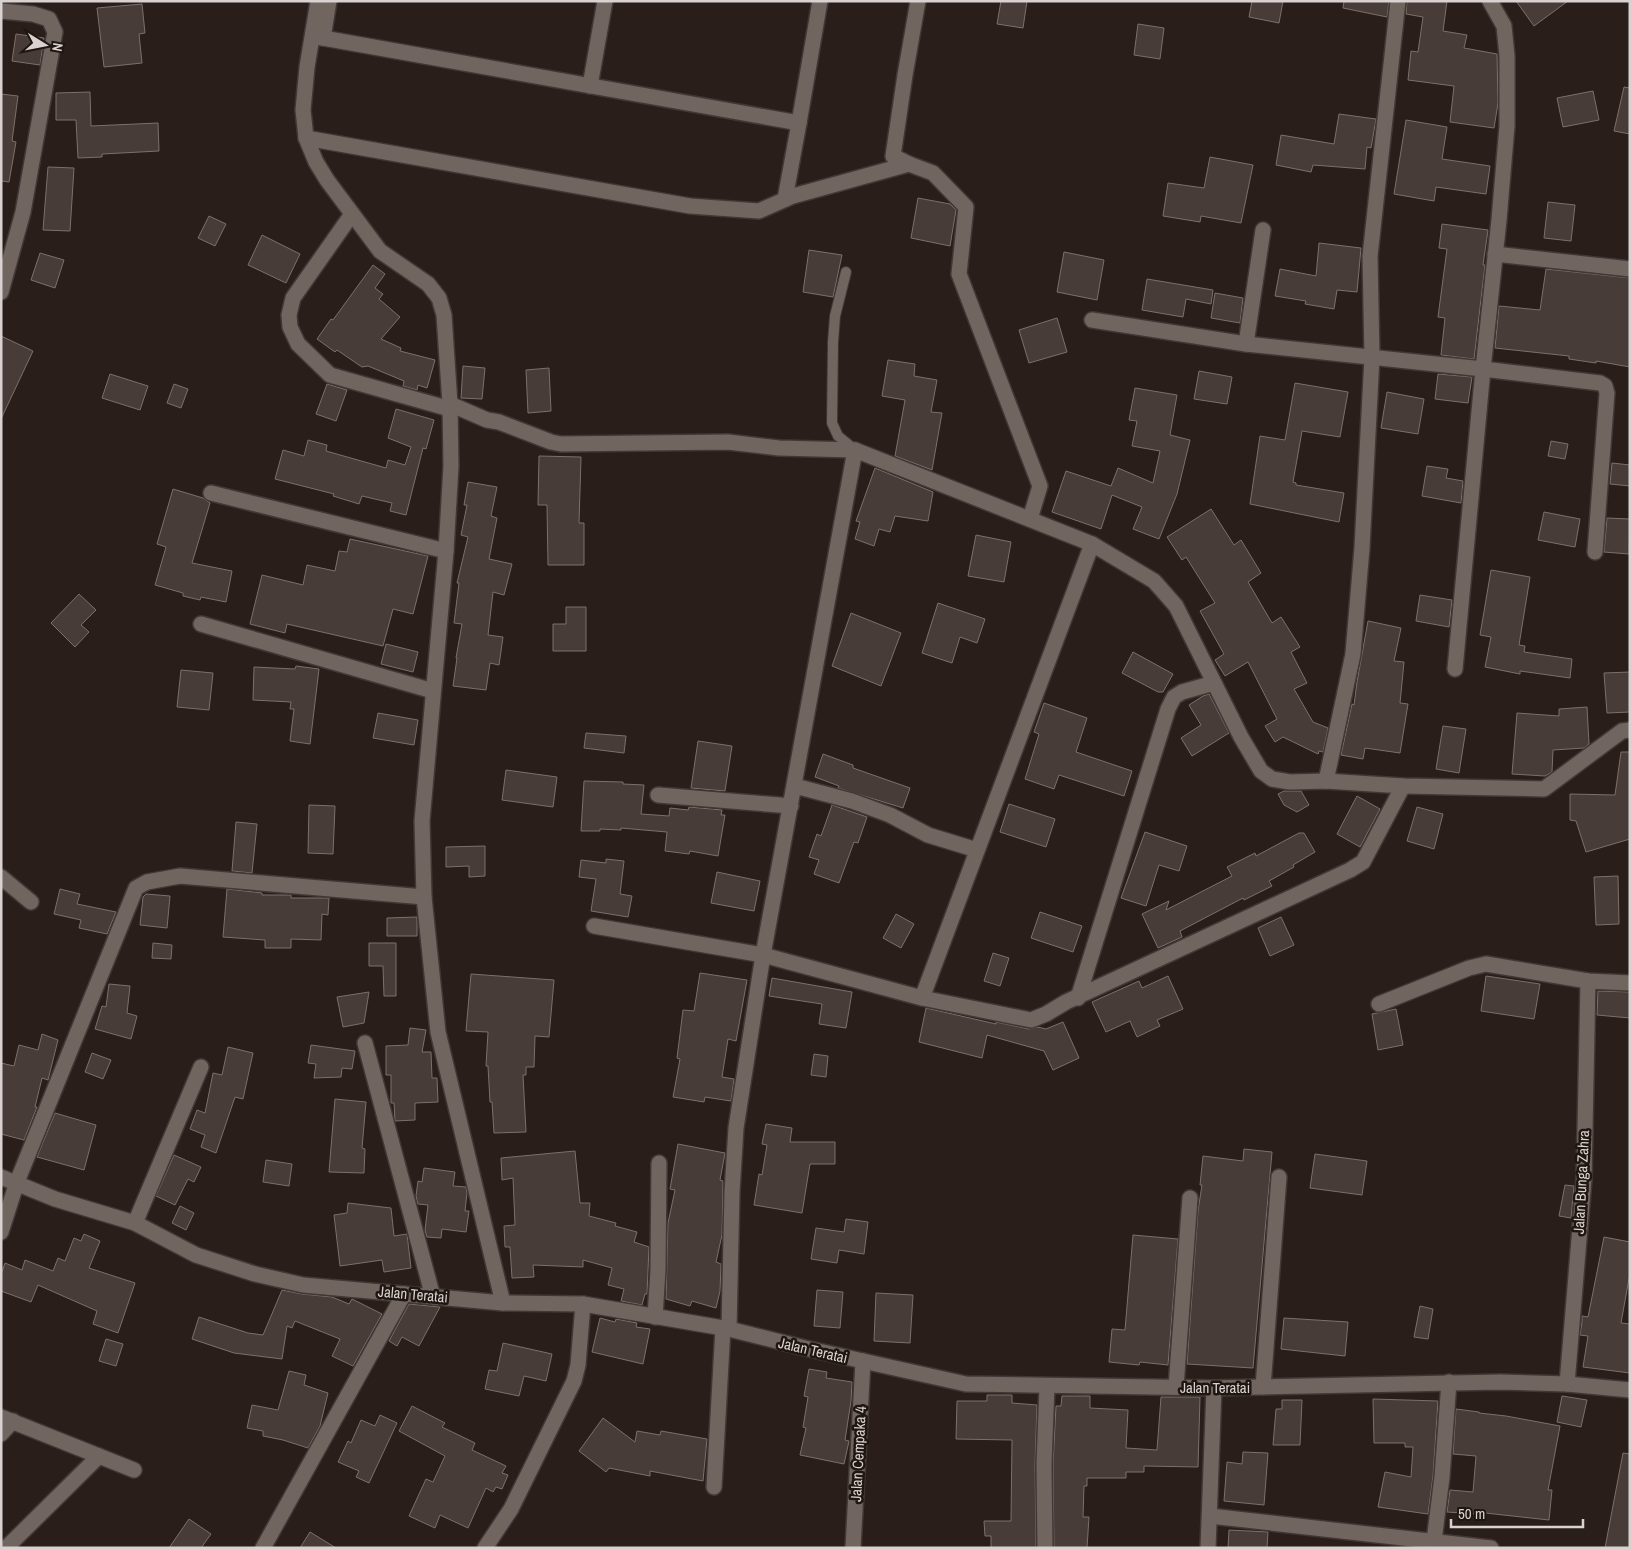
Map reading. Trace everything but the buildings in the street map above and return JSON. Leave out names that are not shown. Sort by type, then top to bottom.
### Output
[{"type":"street","points":[[317,37],[318,1]]},
{"type":"street","points":[[329,1],[307,67],[303,110],[306,138],[316,162],[327,180],[380,251],[428,284],[439,298],[444,315],[450,406],[451,466],[446,551],[422,821],[424,898],[438,1032],[503,1303]]},
{"type":"street","points":[[590,86],[605,1]]},
{"type":"street","points":[[785,200],[820,1]]},
{"type":"street","points":[[918,1],[904,75],[893,156],[933,173],[966,207],[959,274],[1040,486],[1030,520]]},
{"type":"street","points":[[1326,781],[1353,654],[1362,548],[1372,357],[1370,256],[1398,1]]},
{"type":"street","points":[[1456,669],[1507,126],[1507,56],[1504,26],[1490,1]]},
{"type":"street","points":[[1,11],[33,14],[49,19],[55,32],[23,212],[1,292]]},
{"type":"street","points":[[317,37],[799,123]]},
{"type":"street","points":[[306,138],[690,206],[759,211],[793,196],[909,164]]},
{"type":"street","points":[[352,214],[293,298],[289,315],[290,327],[298,344],[330,376],[450,406],[561,444],[728,442],[779,448],[855,450],[1092,544],[1154,582],[1176,606],[1241,737],[1261,771],[1272,779],[1290,782],[1326,781],[1403,786],[1544,789],[1622,731],[1630,730]]},
{"type":"street","points":[[1246,344],[1263,230]]},
{"type":"street","points":[[1496,254],[1630,269]]},
{"type":"street","points":[[1092,320],[1246,344],[1600,383],[1605,386],[1607,393],[1595,552]]},
{"type":"street","points":[[714,1487],[726,1329],[736,1128],[763,955],[855,450]]},
{"type":"street","points":[[211,492],[446,551]]},
{"type":"street","points":[[922,998],[1092,544]]},
{"type":"street","points":[[201,624],[433,691]]},
{"type":"street","points":[[1078,998],[1168,709],[1174,697],[1182,692],[1214,683]]},
{"type":"street","points":[[795,786],[852,801],[890,815],[928,835],[977,850]]},
{"type":"street","points":[[594,926],[763,955],[922,998],[1031,1020],[1350,870],[1363,862],[1403,786]]},
{"type":"street","points":[[658,795],[791,806]]},
{"type":"street","points":[[1,1232],[17,1182],[136,888],[147,882],[180,876],[424,898]]},
{"type":"street","points":[[1,877],[31,902]]},
{"type":"street","points":[[1379,1004],[1469,968],[1486,964],[1588,980],[1630,983]]},
{"type":"street","name":"Jalan Bunga Zahra","points":[[1567,1384],[1584,1179],[1588,980]]},
{"type":"street","points":[[365,1043],[433,1297]]},
{"type":"street","points":[[135,1222],[201,1067]]},
{"type":"street","points":[[655,1317],[658,1270],[659,1163]]},
{"type":"street","name":"Jalan Teratai","points":[[1,1177],[55,1199],[135,1222],[196,1254],[255,1274],[304,1285],[503,1303],[583,1304],[726,1329],[966,1384],[1214,1388],[1500,1382],[1567,1384],[1630,1390]]},
{"type":"street","points":[[1263,1387],[1279,1177]]},
{"type":"street","points":[[1176,1387],[1190,1198]]},
{"type":"street","points":[[263,1548],[404,1294]]},
{"type":"street","points":[[485,1548],[511,1509],[574,1381],[578,1365],[583,1304]]},
{"type":"street","name":"Jalan Cempaka 4","points":[[853,1548],[863,1361]]},
{"type":"street","points":[[1434,1541],[1442,1477],[1449,1382]]},
{"type":"street","points":[[1044,1548],[1044,1464],[1047,1386]]},
{"type":"street","points":[[1208,1548],[1214,1388]]},
{"type":"street","points":[[1,1434],[7,1419],[134,1470]]},
{"type":"street","points":[[6,1548],[99,1456]]},
{"type":"street","points":[[1210,1516],[1491,1548]]},
{"type":"lane","points":[[846,272],[835,316],[832,423],[838,436],[855,450]]}]
